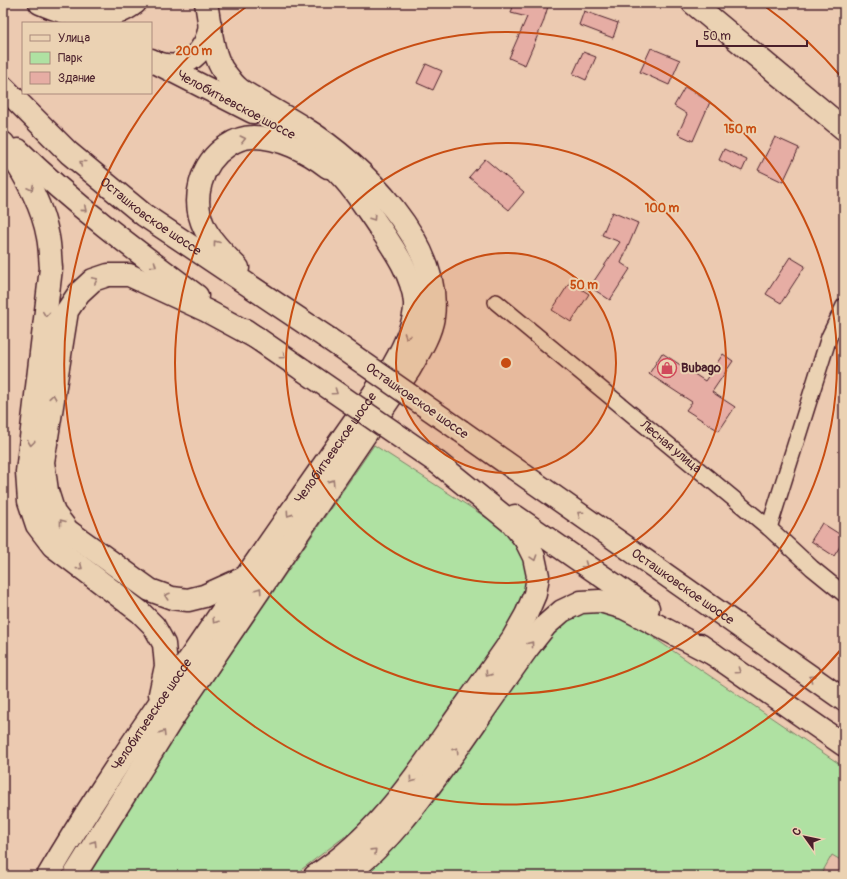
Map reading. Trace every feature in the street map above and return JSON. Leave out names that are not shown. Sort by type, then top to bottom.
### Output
[{"type":"street","points":[[40,3],[54,10],[78,16],[98,18],[113,15],[136,3]]},
{"type":"street","points":[[131,22],[136,3]]},
{"type":"street","points":[[693,3],[844,129]]},
{"type":"street","name":"Челобитьевское шоссе","points":[[152,60],[160,64],[178,64],[198,54],[205,45],[209,35],[207,10]]},
{"type":"street","name":"Челобитьевское шоссе","points":[[74,876],[174,716],[409,370],[425,341],[433,319],[434,296],[430,274],[420,251],[406,226],[383,196],[332,146],[237,87],[224,71],[214,48],[207,10]]},
{"type":"street","name":"Челобитьевское шоссе","points":[[48,876],[158,705],[244,578],[393,366],[402,350],[411,326],[415,304],[412,287],[391,244],[357,195],[317,153],[289,132],[240,105],[152,61]]},
{"type":"street","name":"Осташковское шоссе","points":[[3,87],[68,153],[144,215],[326,337],[844,700]]},
{"type":"street","points":[[3,136],[46,178],[123,242],[257,338],[844,745]]},
{"type":"street","points":[[284,309],[246,277],[225,255],[205,229],[199,211],[198,190],[204,170],[218,152],[234,141],[252,137],[276,141],[294,147],[313,156],[341,179],[357,195]]},
{"type":"street","points":[[3,143],[29,185],[42,212],[49,238],[51,268],[27,472],[29,500],[37,525],[53,546],[140,612],[154,626],[164,644],[166,666],[158,705]]},
{"type":"street","points":[[244,578],[204,596],[188,600],[172,598],[150,590],[68,531],[54,513],[47,491],[43,462],[67,311],[79,293],[93,280],[108,275],[129,275],[207,311],[257,338]]},
{"type":"street","name":"Лесная улица","points":[[496,302],[769,528],[812,568],[844,594]]},
{"type":"street","points":[[769,528],[829,337],[844,306]]},
{"type":"street","points":[[315,876],[349,851],[378,823],[401,796],[513,638],[526,615],[535,594],[538,576],[534,557],[525,539],[512,523],[438,463]]},
{"type":"street","points":[[345,876],[360,864],[390,835],[415,807],[527,648],[546,625],[562,611],[581,602],[600,601],[624,608],[713,654]]},
{"type":"shaded area","points":[[832,855],[844,862],[844,876],[820,876]]},
{"type":"green space","points":[[374,445],[504,529],[524,560],[528,586],[511,627],[373,815],[293,876],[86,876],[139,788]]},
{"type":"green space","points":[[600,609],[632,623],[844,767],[844,862],[832,855],[820,876],[356,876],[551,632],[575,613]]},
{"type":"building","points":[[514,3],[549,3],[543,23],[525,65],[509,58],[527,17],[511,13]]},
{"type":"building","points":[[584,11],[618,23],[613,38],[579,25]]},
{"type":"building","points":[[651,48],[680,60],[669,85],[640,72]]},
{"type":"building","points":[[583,52],[596,57],[586,80],[573,74]]},
{"type":"building","points":[[426,64],[442,71],[433,90],[417,83]]},
{"type":"building","points":[[685,87],[710,102],[693,141],[678,134],[687,114],[674,106]]},
{"type":"building","points":[[775,137],[799,148],[783,182],[758,170]]},
{"type":"building","points":[[724,149],[747,160],[742,171],[719,160]]},
{"type":"building","points":[[485,159],[524,192],[509,210],[469,177]]},
{"type":"building","points":[[612,212],[638,223],[621,263],[630,269],[610,300],[590,287],[620,242],[602,235]]},
{"type":"building","points":[[790,257],[805,266],[781,303],[766,294]]},
{"type":"building","points":[[570,282],[589,294],[571,322],[552,310]]},
{"type":"building","points":[[662,353],[705,381],[723,354],[733,361],[712,392],[735,407],[719,431],[686,410],[692,402],[649,374]]},
{"type":"building","points":[[822,523],[844,537],[844,540],[834,556],[811,541]]},
{"type":"place","name":"Bubago","points":[[667,368]]}]
